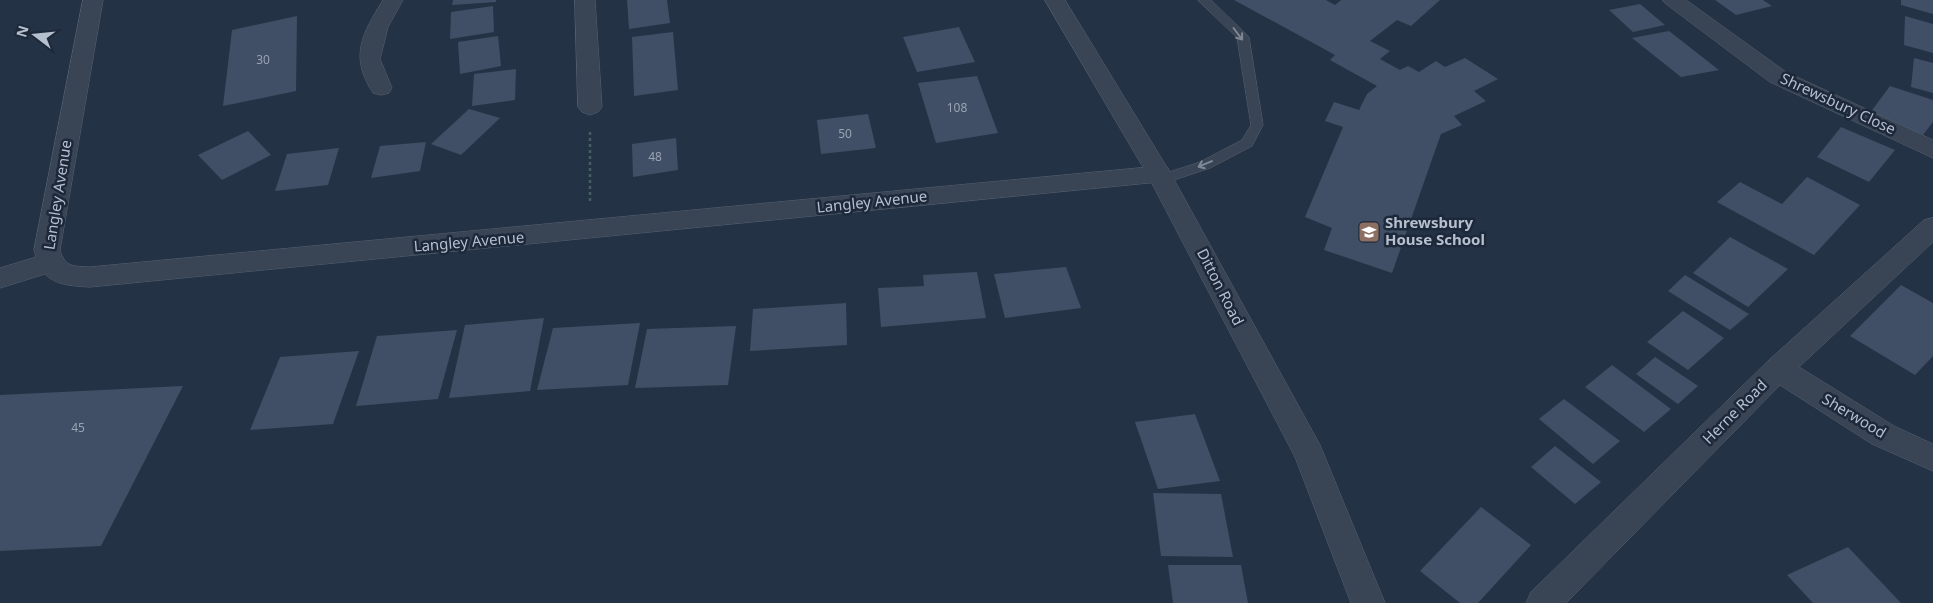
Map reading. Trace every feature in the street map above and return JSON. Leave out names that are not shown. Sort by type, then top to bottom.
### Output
[{"type":"street","name":"Langley Avenue","points":[[93,0],[47,250],[50,263],[62,274],[90,277],[1160,176]]},
{"type":"street","points":[[381,88],[369,59],[377,27],[393,0]]},
{"type":"street","points":[[585,0],[590,107]]},
{"type":"street","name":"Ditton Road","points":[[1055,0],[1160,176],[1308,454],[1366,594]]},
{"type":"street","name":"Shrewsbury Close","points":[[1673,0],[1778,77],[1933,150]]},
{"type":"street","name":"Herne Road","points":[[1543,603],[1778,369],[1933,227]]},
{"type":"street","points":[[0,278],[50,263]]},
{"type":"street","name":"Sherwood","points":[[1778,369],[1883,435],[1933,458]]},
{"type":"lane","points":[[1160,176],[1205,165],[1247,143],[1257,125],[1243,37],[1216,9],[1204,0]]},
{"type":"path","points":[[589,230],[590,107]]},
{"type":"building","points":[[453,0],[496,0],[496,2],[452,5]]},
{"type":"building","points":[[627,0],[667,0],[670,23],[629,29]]},
{"type":"building","points":[[1234,0],[1326,0],[1335,5],[1341,0],[1440,0],[1411,26],[1397,20],[1370,41],[1390,51],[1380,59],[1400,70],[1408,66],[1419,72],[1436,61],[1445,67],[1465,58],[1498,79],[1474,91],[1486,101],[1454,116],[1462,125],[1441,134],[1392,273],[1324,250],[1332,228],[1305,217],[1343,127],[1325,121],[1334,102],[1359,110],[1367,94],[1377,86],[1330,60],[1335,55]]},
{"type":"building","points":[[1715,0],[1763,0],[1772,6],[1736,15]]},
{"type":"building","points":[[1901,0],[1933,0],[1933,14],[1901,5]]},
{"type":"building","points":[[1640,4],[1665,25],[1633,32],[1609,10]]},
{"type":"building","points":[[493,6],[494,32],[450,39],[451,12]]},
{"type":"building","points":[[297,16],[296,91],[223,106],[232,30]]},
{"type":"building","points":[[1905,16],[1933,24],[1933,53],[1904,45]]},
{"type":"building","points":[[959,27],[975,62],[917,72],[903,37]]},
{"type":"building","points":[[1669,31],[1719,70],[1681,77],[1632,38]]},
{"type":"building","points":[[673,32],[678,90],[634,96],[632,37]]},
{"type":"building","points":[[498,36],[501,66],[460,74],[458,42]]},
{"type":"building","points":[[1914,58],[1933,63],[1933,93],[1911,87]]},
{"type":"building","points":[[516,69],[515,100],[472,106],[474,74]]},
{"type":"building","points":[[977,76],[998,133],[936,143],[918,83]]},
{"type":"building","points":[[1890,86],[1933,100],[1933,122],[1923,135],[1870,113]]},
{"type":"building","points":[[469,109],[500,118],[461,155],[431,144]]},
{"type":"building","points":[[868,114],[876,148],[821,154],[817,120]]},
{"type":"building","points":[[1841,127],[1895,150],[1869,182],[1817,157]]},
{"type":"building","points":[[248,131],[271,155],[222,180],[198,155]]},
{"type":"building","points":[[676,138],[678,170],[633,177],[632,144]]},
{"type":"building","points":[[426,142],[420,171],[371,178],[380,146]]},
{"type":"building","points":[[339,148],[328,185],[275,191],[287,154]]},
{"type":"building","points":[[1807,177],[1860,205],[1814,255],[1717,202],[1740,182],[1782,204]]},
{"type":"building","points":[[1730,237],[1788,269],[1748,307],[1693,273]]},
{"type":"building","points":[[1066,267],[1081,308],[1005,318],[994,274]]},
{"type":"building","points":[[977,272],[986,318],[881,327],[878,288],[924,286],[923,275]]},
{"type":"building","points":[[1685,275],[1749,314],[1730,330],[1668,291]]},
{"type":"building","points":[[1901,285],[1933,303],[1933,356],[1915,375],[1850,336]]},
{"type":"building","points":[[846,303],[847,345],[750,351],[753,309]]},
{"type":"building","points":[[1683,311],[1724,338],[1688,370],[1647,342]]},
{"type":"building","points":[[544,318],[530,391],[449,398],[465,325]]},
{"type":"building","points":[[640,323],[628,385],[537,390],[553,328]]},
{"type":"building","points":[[736,326],[728,385],[635,388],[647,329]]},
{"type":"building","points":[[457,330],[438,399],[356,406],[377,336]]},
{"type":"building","points":[[359,351],[333,424],[250,430],[280,357]]},
{"type":"building","points":[[1655,357],[1698,386],[1678,404],[1636,374]]},
{"type":"building","points":[[1612,365],[1671,409],[1644,432],[1585,387]]},
{"type":"building","points":[[183,386],[101,546],[0,551],[0,395]]},
{"type":"building","points":[[1564,399],[1620,441],[1593,464],[1539,419]]},
{"type":"building","points":[[1195,414],[1220,481],[1158,489],[1135,422]]},
{"type":"building","points":[[1555,446],[1601,482],[1575,504],[1531,467]]},
{"type":"building","points":[[1153,493],[1221,494],[1233,557],[1161,556]]},
{"type":"building","points":[[1481,507],[1531,545],[1478,603],[1460,603],[1420,571]]},
{"type":"building","points":[[1848,547],[1901,603],[1813,603],[1787,575]]},
{"type":"building","points":[[1168,565],[1241,565],[1248,603],[1173,603]]},
{"type":"place","name":"Shrewsbury House School","points":[[1369,232]]}]
